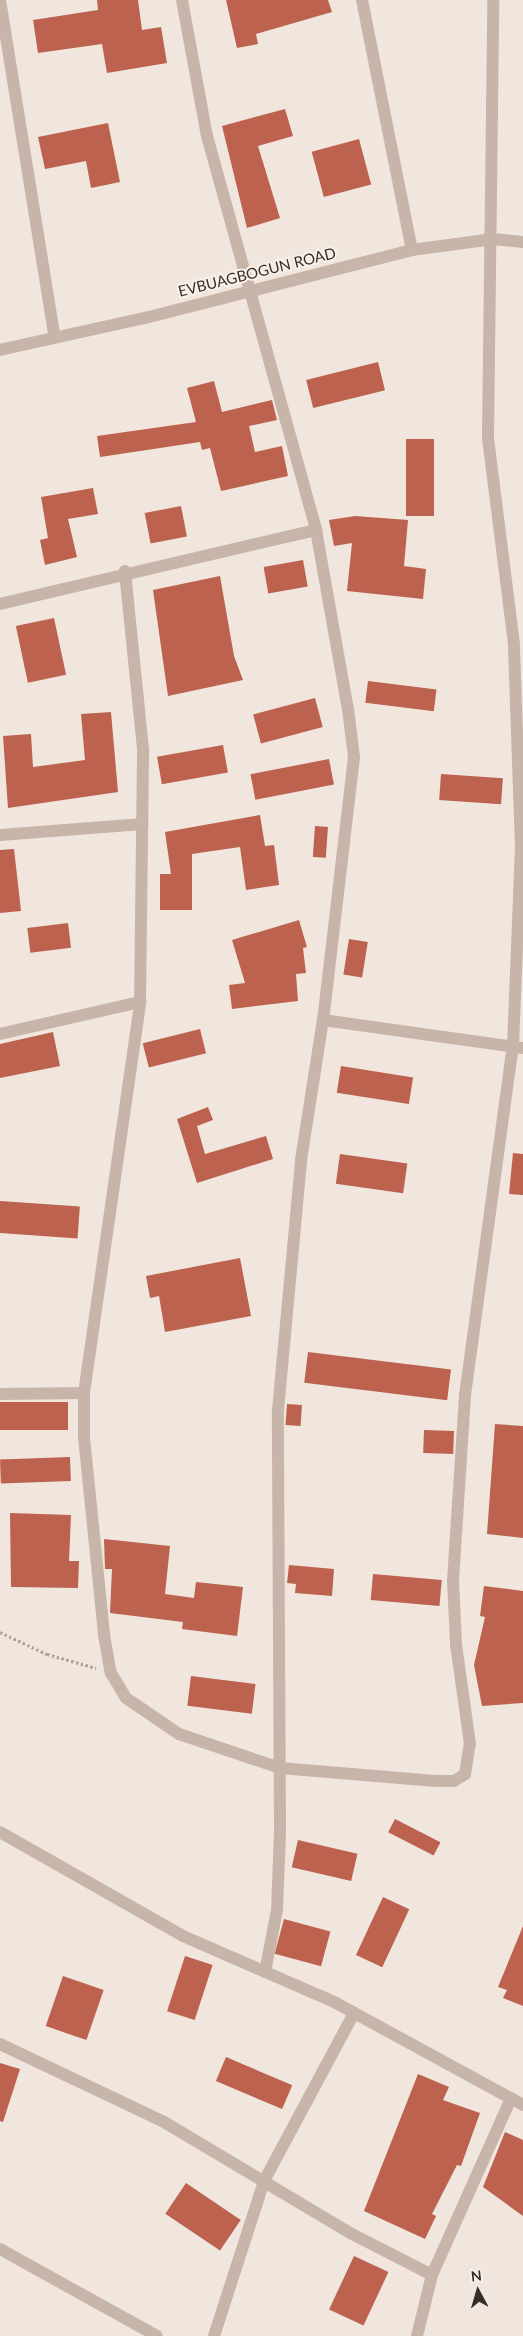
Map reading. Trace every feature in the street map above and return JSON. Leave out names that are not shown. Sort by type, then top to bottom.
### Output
[{"type":"street","points":[[0,0],[28,146],[55,338]]},
{"type":"street","points":[[182,0],[207,136],[252,290],[316,530],[354,757],[323,1020],[301,1160],[278,1410],[280,1768],[276,1910],[265,1972]]},
{"type":"street","points":[[362,0],[412,250]]},
{"type":"street","points":[[125,571],[140,712],[143,824],[140,1002],[84,1393],[85,1446],[111,1673],[126,1698],[179,1734],[280,1768],[454,1781],[465,1774],[470,1744],[453,1608],[465,1395],[518,1047],[521,848],[514,644],[488,437],[493,240],[493,0]]},
{"type":"street","name":"EVBUAGBOGUN ROAD","points":[[0,350],[412,250],[493,240],[523,242]]},
{"type":"street","points":[[0,604],[125,571],[316,530]]},
{"type":"street","points":[[0,835],[143,824]]},
{"type":"street","points":[[0,1034],[140,1002]]},
{"type":"street","points":[[323,1020],[518,1047]]},
{"type":"street","points":[[0,1394],[84,1393]]},
{"type":"street","points":[[0,1832],[183,1936],[354,2013],[523,2105]]},
{"type":"street","points":[[214,2336],[264,2181],[354,2013]]},
{"type":"street","points":[[0,2044],[164,2122],[264,2181],[432,2275]]},
{"type":"street","points":[[417,2336],[432,2275],[510,2098]]},
{"type":"street","points":[[0,2249],[157,2336]]},
{"type":"path","points":[[0,1632],[47,1654],[111,1673]]},
{"type":"building","points":[[97,0],[138,0],[142,30],[161,27],[167,63],[107,73],[102,44],[38,53],[33,20],[98,10]]},
{"type":"building","points":[[226,0],[328,0],[332,12],[256,34],[258,44],[237,48]]},
{"type":"building","points":[[285,109],[293,136],[258,146],[280,218],[247,228],[222,126]]},
{"type":"building","points":[[108,123],[120,182],[91,188],[86,161],[45,169],[38,137]]},
{"type":"building","points":[[359,139],[371,184],[324,197],[312,152]]},
{"type":"building","points":[[378,362],[385,390],[313,408],[306,380]]},
{"type":"building","points":[[214,381],[222,412],[272,400],[277,420],[249,426],[255,452],[282,446],[288,476],[221,491],[210,448],[202,450],[200,442],[100,457],[97,436],[196,422],[187,388]]},
{"type":"building","points":[[406,439],[434,439],[434,516],[406,516]]},
{"type":"building","points":[[93,488],[98,514],[68,519],[77,557],[45,565],[40,540],[48,538],[41,497]]},
{"type":"building","points":[[181,506],[187,536],[151,543],[145,513]]},
{"type":"building","points":[[355,516],[408,520],[404,566],[426,569],[423,599],[347,591],[352,543],[334,546],[329,520]]},
{"type":"building","points":[[303,560],[308,587],[268,594],[264,567]]},
{"type":"building","points":[[220,576],[234,656],[243,680],[168,696],[153,590]]},
{"type":"building","points":[[54,618],[66,675],[28,683],[16,626]]},
{"type":"building","points":[[368,681],[436,689],[434,711],[365,703]]},
{"type":"building","points":[[315,698],[323,727],[261,744],[253,715]]},
{"type":"building","points":[[111,712],[118,792],[8,808],[3,736],[31,734],[33,767],[85,760],[81,714]]},
{"type":"building","points":[[223,745],[228,773],[162,784],[157,757]]},
{"type":"building","points":[[329,759],[334,785],[255,800],[250,774]]},
{"type":"building","points":[[441,774],[503,778],[501,804],[439,800]]},
{"type":"building","points":[[260,815],[265,846],[274,845],[279,885],[246,890],[240,847],[192,854],[192,910],[160,910],[160,874],[171,874],[165,832]]},
{"type":"building","points":[[315,826],[328,827],[326,858],[313,857]]},
{"type":"building","points":[[14,849],[21,911],[0,913],[0,850]]},
{"type":"building","points":[[299,920],[307,947],[303,948],[306,973],[296,974],[298,1001],[232,1009],[229,985],[245,983],[232,940]]},
{"type":"building","points":[[68,923],[71,948],[30,953],[27,928]]},
{"type":"building","points":[[349,939],[368,942],[362,978],[343,975]]},
{"type":"building","points":[[200,1029],[206,1053],[149,1068],[143,1043]]},
{"type":"building","points":[[53,1032],[60,1066],[0,1078],[0,1044]]},
{"type":"building","points":[[341,1066],[413,1077],[409,1104],[337,1093]]},
{"type":"building","points":[[208,1107],[213,1120],[197,1126],[205,1154],[266,1136],[273,1159],[197,1183],[177,1119]]},
{"type":"building","points":[[513,1153],[523,1154],[523,1195],[509,1194]]},
{"type":"building","points":[[340,1154],[407,1163],[403,1193],[336,1184]]},
{"type":"building","points":[[0,1201],[80,1207],[78,1239],[0,1233]]},
{"type":"building","points":[[240,1258],[251,1316],[165,1332],[159,1296],[150,1298],[146,1276]]},
{"type":"building","points":[[308,1352],[451,1370],[447,1400],[304,1383]]},
{"type":"building","points":[[0,1402],[68,1402],[68,1430],[0,1430]]},
{"type":"building","points":[[287,1404],[302,1405],[300,1426],[286,1425]]},
{"type":"building","points":[[495,1424],[523,1426],[523,1538],[487,1534]]},
{"type":"building","points":[[424,1430],[454,1431],[453,1454],[423,1453]]},
{"type":"building","points":[[70,1457],[71,1481],[1,1483],[0,1459]]},
{"type":"building","points":[[10,1513],[71,1515],[69,1561],[79,1561],[78,1588],[11,1587]]},
{"type":"building","points":[[104,1539],[170,1546],[165,1594],[194,1598],[196,1582],[243,1587],[237,1636],[182,1629],[183,1622],[110,1613],[112,1569],[105,1569]]},
{"type":"building","points":[[289,1565],[334,1569],[332,1596],[295,1593],[296,1584],[287,1583]]},
{"type":"building","points":[[373,1574],[442,1580],[439,1606],[371,1600]]},
{"type":"building","points":[[484,1586],[523,1591],[523,1703],[482,1706],[474,1665],[485,1617],[480,1616]]},
{"type":"building","points":[[191,1676],[256,1684],[252,1714],[187,1706]]},
{"type":"building","points":[[395,1819],[440,1842],[434,1856],[388,1832]]},
{"type":"building","points":[[298,1840],[357,1854],[351,1881],[292,1867]]},
{"type":"building","points":[[383,1897],[409,1909],[382,1967],[356,1955]]},
{"type":"building","points":[[284,1919],[330,1931],[321,1966],[275,1954]]},
{"type":"building","points":[[523,1926],[523,2006],[503,1998],[507,1990],[498,1987]]},
{"type":"building","points":[[185,1956],[213,1965],[195,2020],[167,2011]]},
{"type":"building","points":[[63,1976],[104,1990],[86,2040],[46,2026]]},
{"type":"building","points":[[226,2057],[292,2085],[282,2109],[216,2081]]},
{"type":"building","points":[[0,2063],[20,2069],[3,2122],[0,2121]]},
{"type":"building","points":[[418,2074],[449,2087],[443,2100],[480,2113],[461,2166],[457,2165],[432,2214],[436,2216],[425,2239],[364,2211]]},
{"type":"building","points":[[505,2132],[523,2140],[523,2216],[483,2187]]},
{"type":"building","points":[[186,2183],[241,2220],[220,2251],[165,2214]]},
{"type":"building","points":[[354,2256],[388,2272],[364,2326],[329,2309]]}]
